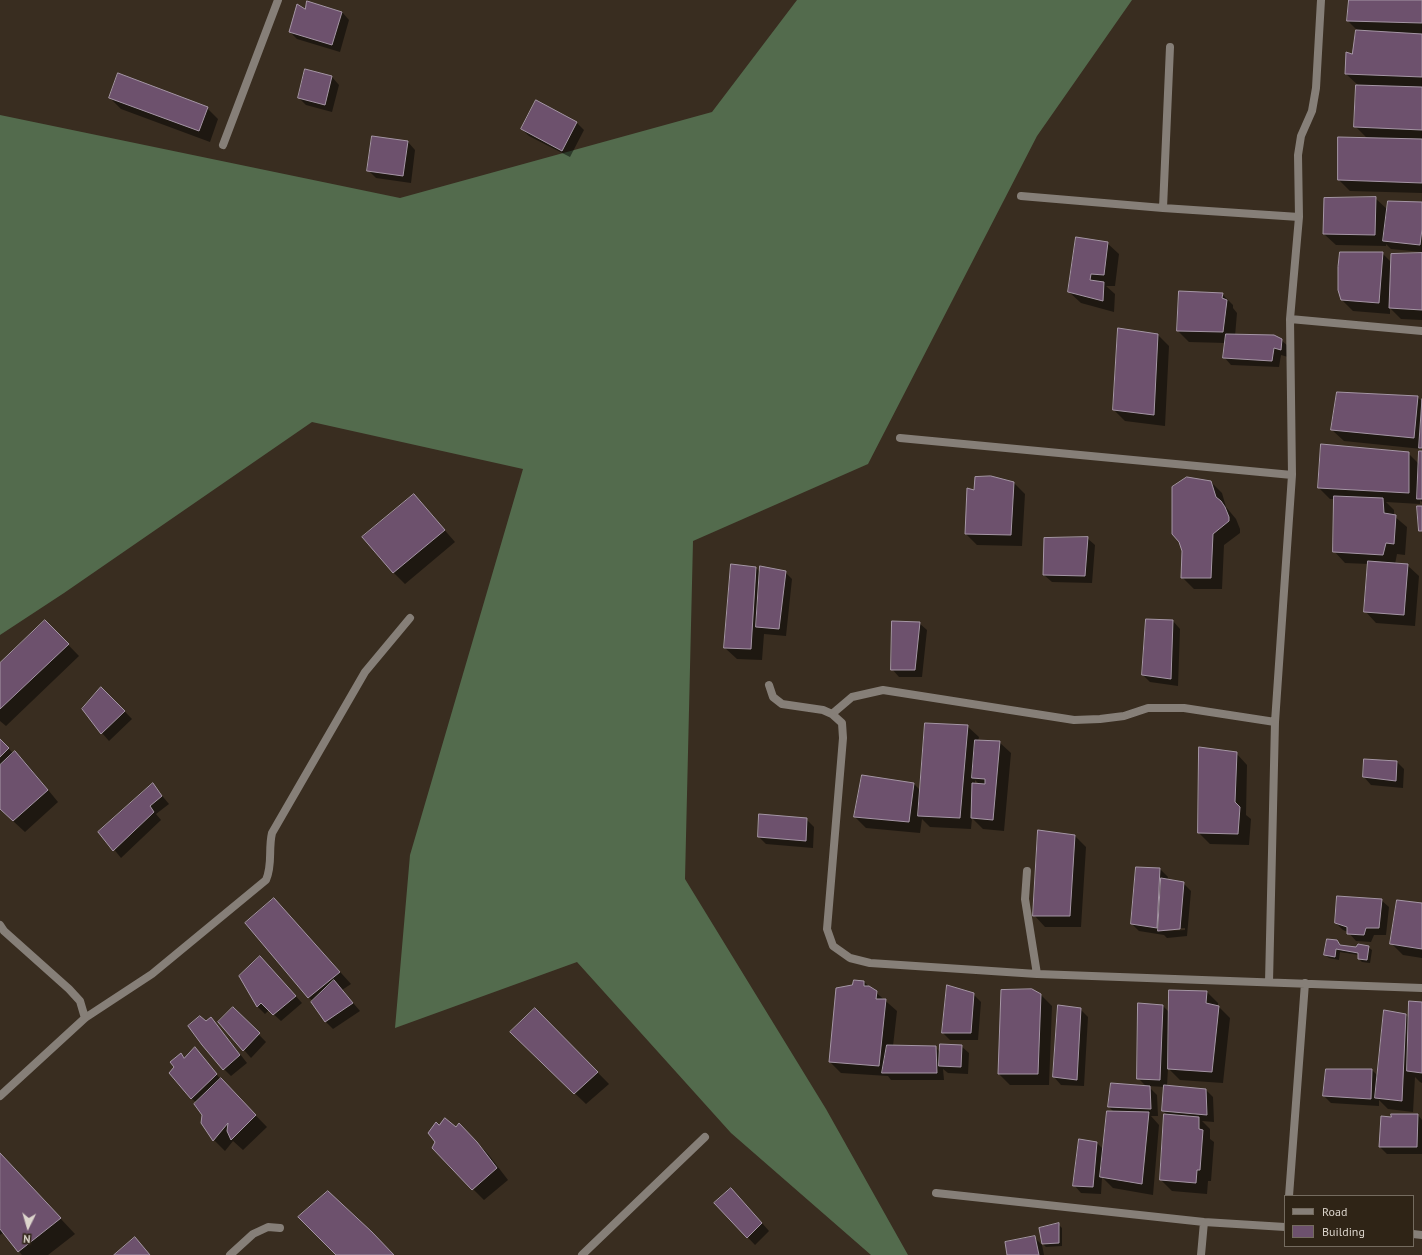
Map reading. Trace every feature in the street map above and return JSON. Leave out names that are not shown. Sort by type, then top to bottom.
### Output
[{"type":"street","points":[[223,145],[278,0]]},
{"type":"street","points":[[1269,982],[1275,722],[1292,475],[1290,319],[1299,217],[1298,155],[1301,136],[1312,112],[1316,88],[1320,0]]},
{"type":"street","points":[[1163,208],[1170,47]]},
{"type":"street","points":[[1021,196],[1163,208],[1299,217]]},
{"type":"street","points":[[1290,319],[1422,331]]},
{"type":"street","points":[[900,438],[1292,475]]},
{"type":"street","points":[[0,1096],[85,1018],[152,974],[266,880],[270,871],[269,843],[272,833],[365,672],[410,618]]},
{"type":"street","points":[[769,685],[773,697],[782,704],[823,710],[832,714],[842,723],[843,738],[827,929],[833,946],[850,958],[870,963],[1036,974],[1422,988]]},
{"type":"street","points":[[832,714],[852,697],[883,690],[1074,720],[1124,716],[1148,708],[1184,708],[1275,722]]},
{"type":"street","points":[[1028,871],[1025,899],[1036,974]]},
{"type":"street","points":[[0,925],[80,1001],[85,1018]]},
{"type":"street","points":[[1289,1195],[1305,983]]},
{"type":"street","points":[[582,1255],[705,1137]]},
{"type":"street","points":[[936,1193],[1204,1222],[1284,1227]]},
{"type":"street","points":[[1201,1255],[1204,1222]]},
{"type":"street","points":[[230,1255],[253,1234],[268,1227],[280,1228]]},
{"type":"green space","points":[[797,0],[1132,0],[1037,136],[868,464],[693,541],[685,879],[826,1109],[908,1255],[871,1255],[731,1133],[577,962],[395,1028],[410,855],[523,469],[312,422],[64,593],[0,635],[0,115],[400,198],[712,112]]},
{"type":"building","points":[[1349,0],[1422,0],[1422,23],[1347,21]]},
{"type":"building","points":[[307,1],[342,12],[332,45],[289,32],[297,4],[305,9]]},
{"type":"building","points":[[1356,30],[1422,34],[1422,77],[1345,74],[1346,52],[1352,54]]},
{"type":"building","points":[[305,69],[332,76],[325,105],[298,98]]},
{"type":"building","points":[[118,73],[208,107],[199,131],[109,98]]},
{"type":"building","points":[[1356,85],[1422,87],[1422,130],[1354,127]]},
{"type":"building","points":[[536,100],[577,122],[562,151],[521,129]]},
{"type":"building","points":[[372,136],[408,141],[403,176],[367,171]]},
{"type":"building","points":[[1338,137],[1422,139],[1422,183],[1338,180]]},
{"type":"building","points":[[1376,197],[1375,235],[1323,234],[1324,198]]},
{"type":"building","points":[[1388,201],[1422,202],[1422,229],[1420,245],[1383,241]]},
{"type":"building","points":[[1076,237],[1108,242],[1104,275],[1091,274],[1090,280],[1104,282],[1103,301],[1068,292]]},
{"type":"building","points":[[1340,252],[1383,252],[1379,303],[1341,300],[1338,290],[1338,267]]},
{"type":"building","points":[[1422,253],[1422,310],[1389,308],[1391,254]]},
{"type":"building","points":[[1179,291],[1223,293],[1222,298],[1227,300],[1223,332],[1177,331]]},
{"type":"building","points":[[1118,328],[1158,334],[1154,415],[1113,410]]},
{"type":"building","points":[[1226,334],[1274,335],[1282,339],[1281,350],[1274,348],[1272,361],[1223,358]]},
{"type":"building","points":[[1337,392],[1418,396],[1414,438],[1331,430]]},
{"type":"building","points":[[1422,399],[1422,448],[1419,448]]},
{"type":"building","points":[[1321,444],[1409,452],[1409,493],[1318,488]]},
{"type":"building","points":[[1419,451],[1422,451],[1422,499],[1417,499]]},
{"type":"building","points":[[991,476],[1014,482],[1011,535],[965,534],[967,488],[974,490],[975,477]]},
{"type":"building","points":[[1187,477],[1211,481],[1216,497],[1225,507],[1229,517],[1229,521],[1213,534],[1211,578],[1181,578],[1182,551],[1179,542],[1172,534],[1172,487]]},
{"type":"building","points":[[414,494],[445,530],[393,573],[362,537]]},
{"type":"building","points":[[1334,496],[1383,498],[1384,513],[1396,515],[1394,544],[1386,543],[1383,555],[1333,552]]},
{"type":"building","points":[[1417,506],[1422,506],[1422,531],[1419,531]]},
{"type":"building","points":[[1088,537],[1085,576],[1043,575],[1044,538]]},
{"type":"building","points":[[1368,561],[1408,564],[1404,615],[1364,612]]},
{"type":"building","points":[[731,564],[756,567],[751,649],[724,648]]},
{"type":"building","points":[[760,566],[786,571],[779,629],[756,627]]},
{"type":"building","points":[[1146,619],[1173,620],[1171,679],[1142,675]]},
{"type":"building","points":[[45,620],[69,644],[0,709],[0,663]]},
{"type":"building","points":[[892,621],[920,622],[915,670],[891,670]]},
{"type":"building","points":[[101,687],[125,711],[101,734],[82,709]]},
{"type":"building","points":[[925,723],[968,725],[960,818],[918,816]]},
{"type":"building","points":[[0,739],[9,748],[0,757]]},
{"type":"building","points":[[975,740],[1000,741],[993,820],[971,818],[972,783],[985,784],[985,779],[972,778]]},
{"type":"building","points":[[1199,747],[1237,752],[1235,802],[1240,807],[1238,834],[1198,833]]},
{"type":"building","points":[[15,751],[48,790],[13,821],[0,809],[0,765]]},
{"type":"building","points":[[1364,759],[1397,761],[1396,781],[1363,777]]},
{"type":"building","points":[[862,775],[914,783],[909,822],[854,817]]},
{"type":"building","points":[[153,783],[162,796],[150,806],[154,812],[113,851],[98,832]]},
{"type":"building","points":[[759,814],[807,818],[806,841],[758,837]]},
{"type":"building","points":[[1038,830],[1075,835],[1070,916],[1033,916]]},
{"type":"building","points":[[1136,867],[1160,868],[1157,928],[1131,924]]},
{"type":"building","points":[[1161,878],[1184,882],[1180,929],[1158,931]]},
{"type":"building","points":[[1337,896],[1382,899],[1379,928],[1366,928],[1364,935],[1347,934],[1347,927],[1335,923]]},
{"type":"building","points":[[274,898],[340,972],[308,998],[245,923]]},
{"type":"building","points":[[1397,900],[1422,903],[1422,949],[1390,944]]},
{"type":"building","points":[[1327,939],[1337,940],[1340,945],[1356,947],[1358,944],[1369,946],[1367,960],[1358,959],[1358,953],[1336,949],[1335,957],[1324,955]]},
{"type":"building","points":[[260,956],[296,996],[273,1015],[261,1003],[257,1007],[239,976]]},
{"type":"building","points":[[334,980],[353,1003],[325,1022],[311,1002]]},
{"type":"building","points":[[854,980],[864,981],[864,986],[869,986],[877,991],[876,999],[886,999],[879,1066],[829,1062],[836,988],[852,985]]},
{"type":"building","points":[[947,985],[974,993],[971,1033],[942,1033]]},
{"type":"building","points":[[1032,989],[1041,994],[1038,1074],[998,1074],[1001,990]]},
{"type":"building","points":[[1169,990],[1207,991],[1206,1003],[1219,1006],[1212,1072],[1168,1069]]},
{"type":"building","points":[[1409,1001],[1422,1002],[1422,1073],[1407,1071]]},
{"type":"building","points":[[1138,1003],[1163,1005],[1160,1080],[1137,1079]]},
{"type":"building","points":[[1058,1005],[1081,1008],[1077,1080],[1053,1077]]},
{"type":"building","points":[[233,1007],[260,1033],[243,1051],[218,1022]]},
{"type":"building","points":[[535,1008],[598,1072],[574,1094],[510,1032]]},
{"type":"building","points":[[1384,1010],[1406,1014],[1402,1101],[1375,1098]]},
{"type":"building","points":[[200,1016],[206,1021],[211,1017],[240,1055],[223,1070],[188,1026]]},
{"type":"building","points":[[940,1044],[962,1045],[961,1067],[939,1066]]},
{"type":"building","points":[[887,1045],[936,1046],[937,1073],[882,1073]]},
{"type":"building","points":[[195,1047],[217,1074],[191,1099],[169,1073],[174,1067],[170,1062],[181,1053],[184,1058]]},
{"type":"building","points":[[1326,1069],[1372,1069],[1371,1099],[1323,1096]]},
{"type":"building","points":[[221,1078],[256,1115],[231,1140],[227,1131],[228,1123],[213,1141],[201,1123],[202,1115],[194,1104]]},
{"type":"building","points":[[1111,1083],[1150,1086],[1151,1109],[1108,1107]]},
{"type":"building","points":[[1164,1085],[1206,1089],[1207,1115],[1162,1111]]},
{"type":"building","points":[[1107,1111],[1149,1112],[1142,1184],[1100,1177]]},
{"type":"building","points":[[1164,1114],[1199,1117],[1199,1129],[1203,1130],[1200,1170],[1197,1170],[1196,1183],[1160,1180]]},
{"type":"building","points":[[1391,1114],[1418,1114],[1417,1147],[1379,1147],[1381,1116],[1391,1117]]},
{"type":"building","points":[[445,1118],[456,1127],[459,1123],[477,1142],[497,1168],[472,1190],[432,1148],[435,1142],[428,1133],[436,1122],[439,1125]]},
{"type":"building","points":[[1079,1139],[1097,1142],[1093,1187],[1073,1186]]},
{"type":"building","points":[[0,1153],[61,1218],[18,1252],[0,1229]]},
{"type":"building","points":[[731,1188],[762,1223],[747,1238],[714,1203]]},
{"type":"building","points":[[328,1191],[394,1255],[336,1255],[298,1217]]},
{"type":"building","points":[[1059,1223],[1059,1243],[1042,1244],[1039,1228]]},
{"type":"building","points":[[1035,1236],[1039,1255],[1007,1255],[1005,1242]]},
{"type":"building","points":[[135,1237],[150,1255],[114,1255]]}]
